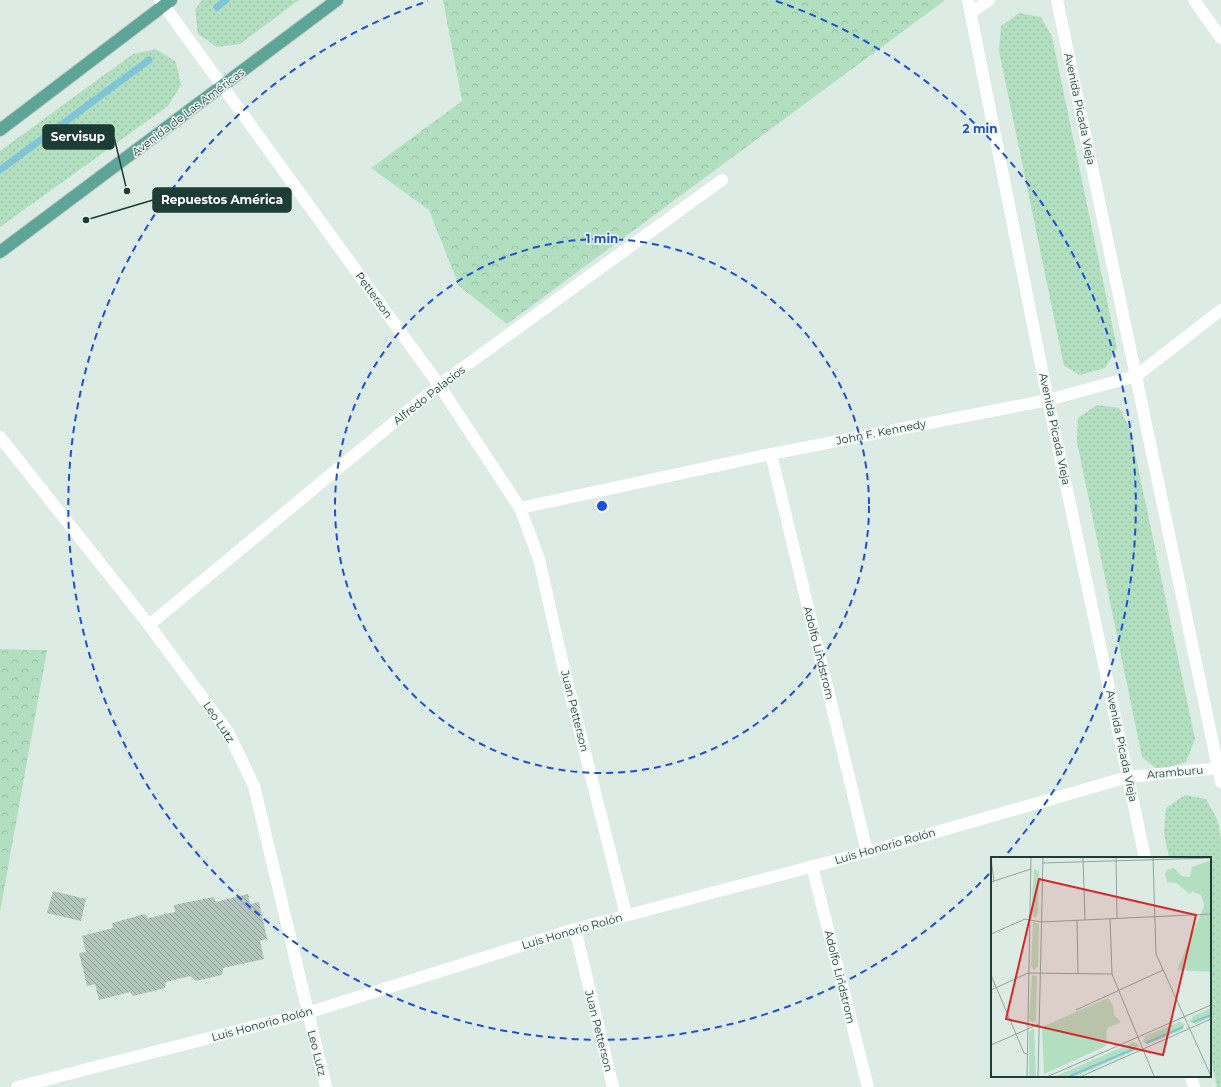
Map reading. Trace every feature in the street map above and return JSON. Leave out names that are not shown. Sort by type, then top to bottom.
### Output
[{"type":"main road","name":"Avenida de Las Américas","points":[[0,252],[337,0]]},
{"type":"main road","points":[[0,130],[165,2]]},
{"type":"street","name":"Avenida Picada Vieja","points":[[968,0],[1048,400],[1145,857]]},
{"type":"street","points":[[971,13],[989,0]]},
{"type":"street","name":"Avenida Picada Vieja","points":[[1057,0],[1220,769],[1221,782]]},
{"type":"street","points":[[1194,0],[1221,38]]},
{"type":"street","name":"Petterson","points":[[165,2],[222,87],[440,385],[520,508]]},
{"type":"street","name":"Alfredo Palacios","points":[[149,626],[440,385],[722,180]]},
{"type":"street","name":"John F. Kennedy","points":[[520,508],[771,454],[1048,400],[1136,376],[1221,310]]},
{"type":"street","name":"Leo Lutz","points":[[0,437],[149,626],[228,732],[254,786],[326,1087]]},
{"type":"street","name":"Adolfo Lindstrom","points":[[771,454],[867,852]]},
{"type":"street","name":"Juan Petterson","points":[[520,508],[539,559],[562,661],[626,915]]},
{"type":"street","name":"Aramburu","points":[[1128,776],[1220,769]]},
{"type":"street","name":"Luis Honorio Rolón","points":[[17,1087],[308,1013],[575,929],[867,852],[1128,776]]},
{"type":"street","name":"Adolfo Lindstrom","points":[[812,866],[868,1087]]},
{"type":"street","name":"Juan Petterson","points":[[575,929],[613,1087]]},
{"type":"street","points":[[1191,1077],[1194,1087]]},
{"type":"green space","points":[[202,0],[299,0],[240,44],[217,47],[198,34],[195,10]]},
{"type":"green space","points":[[443,0],[944,1],[507,324],[459,286],[429,210],[371,168],[462,101]]},
{"type":"green space","points":[[1019,13],[1041,17],[1052,37],[1117,348],[1105,368],[1080,375],[1064,366],[999,51],[1001,26]]},
{"type":"green space","points":[[156,49],[176,62],[181,85],[168,106],[0,227],[0,151],[133,54]]},
{"type":"green space","points":[[1097,405],[1119,408],[1130,429],[1195,739],[1186,762],[1158,770],[1142,757],[1077,442],[1078,418]]},
{"type":"green space","points":[[0,649],[47,650],[0,912]]},
{"type":"green space","points":[[1185,795],[1206,799],[1217,819],[1221,838],[1221,1087],[1217,1087],[1211,1059],[1211,857],[1169,857],[1164,833],[1166,808]]},
{"type":"building","points":[[53,891],[86,899],[81,921],[47,913]]},
{"type":"building","points":[[248,894],[250,904],[259,902],[267,939],[260,941],[264,959],[223,968],[222,975],[196,981],[190,976],[166,982],[165,988],[133,996],[130,992],[99,1000],[95,984],[87,986],[79,953],[86,952],[82,936],[113,928],[112,923],[145,914],[148,918],[175,912],[174,905],[213,897],[216,902]]},
{"type":"waterway","points":[[217,7],[226,0]]},
{"type":"waterway","points":[[0,170],[149,60]]},
{"type":"place","name":"Servisup","points":[[127,191]]},
{"type":"place","name":"Repuestos América","points":[[86,220]]}]
